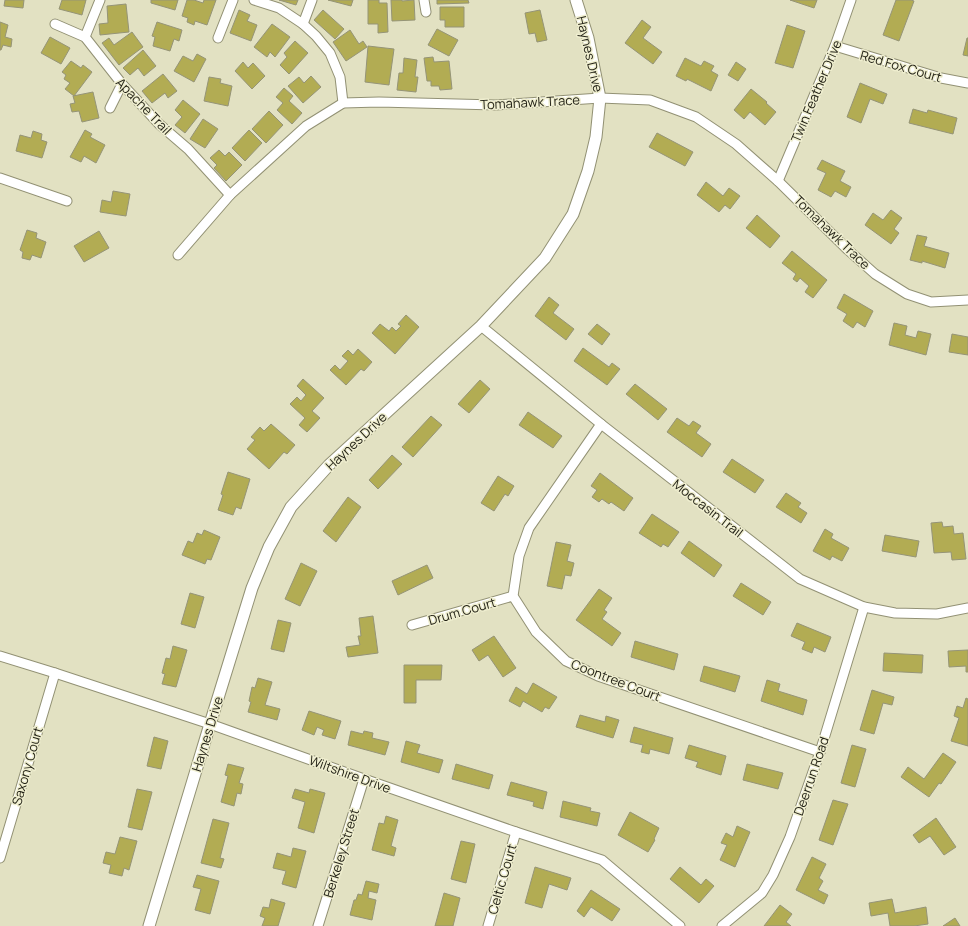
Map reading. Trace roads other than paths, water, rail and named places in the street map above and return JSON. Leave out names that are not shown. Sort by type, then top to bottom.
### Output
[{"type":"street","points":[[85,37],[100,0]]},
{"type":"street","points":[[218,38],[232,0]]},
{"type":"street","points":[[178,255],[230,195],[306,126],[343,103],[340,77],[330,53],[316,36],[303,24],[279,8],[254,0]]},
{"type":"street","points":[[303,24],[312,0]]},
{"type":"street","points":[[424,0],[426,12]]},
{"type":"street","name":"Haynes Drive","points":[[149,926],[252,588],[268,547],[291,507],[329,464],[481,326],[545,258],[573,214],[588,171],[596,137],[600,98],[588,38],[576,0]]},
{"type":"street","name":"Twin Feather Drive","points":[[778,181],[835,46],[851,0]]},
{"type":"street","name":"Apache Trail","points":[[55,24],[85,37],[122,84],[158,124],[188,149],[230,195]]},
{"type":"street","name":"Red Fox Court","points":[[835,46],[942,78],[968,83]]},
{"type":"street","points":[[110,108],[122,84]]},
{"type":"street","name":"Tomahawk Trace","points":[[343,103],[379,102],[496,105],[600,98],[650,100],[696,117],[736,144],[778,181],[848,250],[875,274],[907,294],[931,302],[968,300]]},
{"type":"street","points":[[0,178],[67,200]]},
{"type":"street","name":"Moccasin Trail","points":[[481,326],[601,424],[800,579],[864,606],[895,614],[937,614],[968,608]]},
{"type":"street","points":[[513,596],[519,556],[529,528],[601,424]]},
{"type":"street","name":"Drum Court","points":[[412,625],[513,596]]},
{"type":"street","name":"Coontree Court","points":[[513,596],[536,632],[566,661],[598,676],[820,752]]},
{"type":"street","name":"Deerrun Road","points":[[722,926],[762,893],[773,875],[790,837],[820,752],[864,606]]},
{"type":"street","name":"Wiltshire Drive","points":[[0,656],[210,724],[364,780],[602,860],[680,926]]},
{"type":"street","name":"Saxony Court","points":[[0,858],[55,673]]},
{"type":"street","name":"Berkeley Street","points":[[318,926],[364,780]]},
{"type":"street","name":"Celtic Court","points":[[488,926],[516,832]]}]
